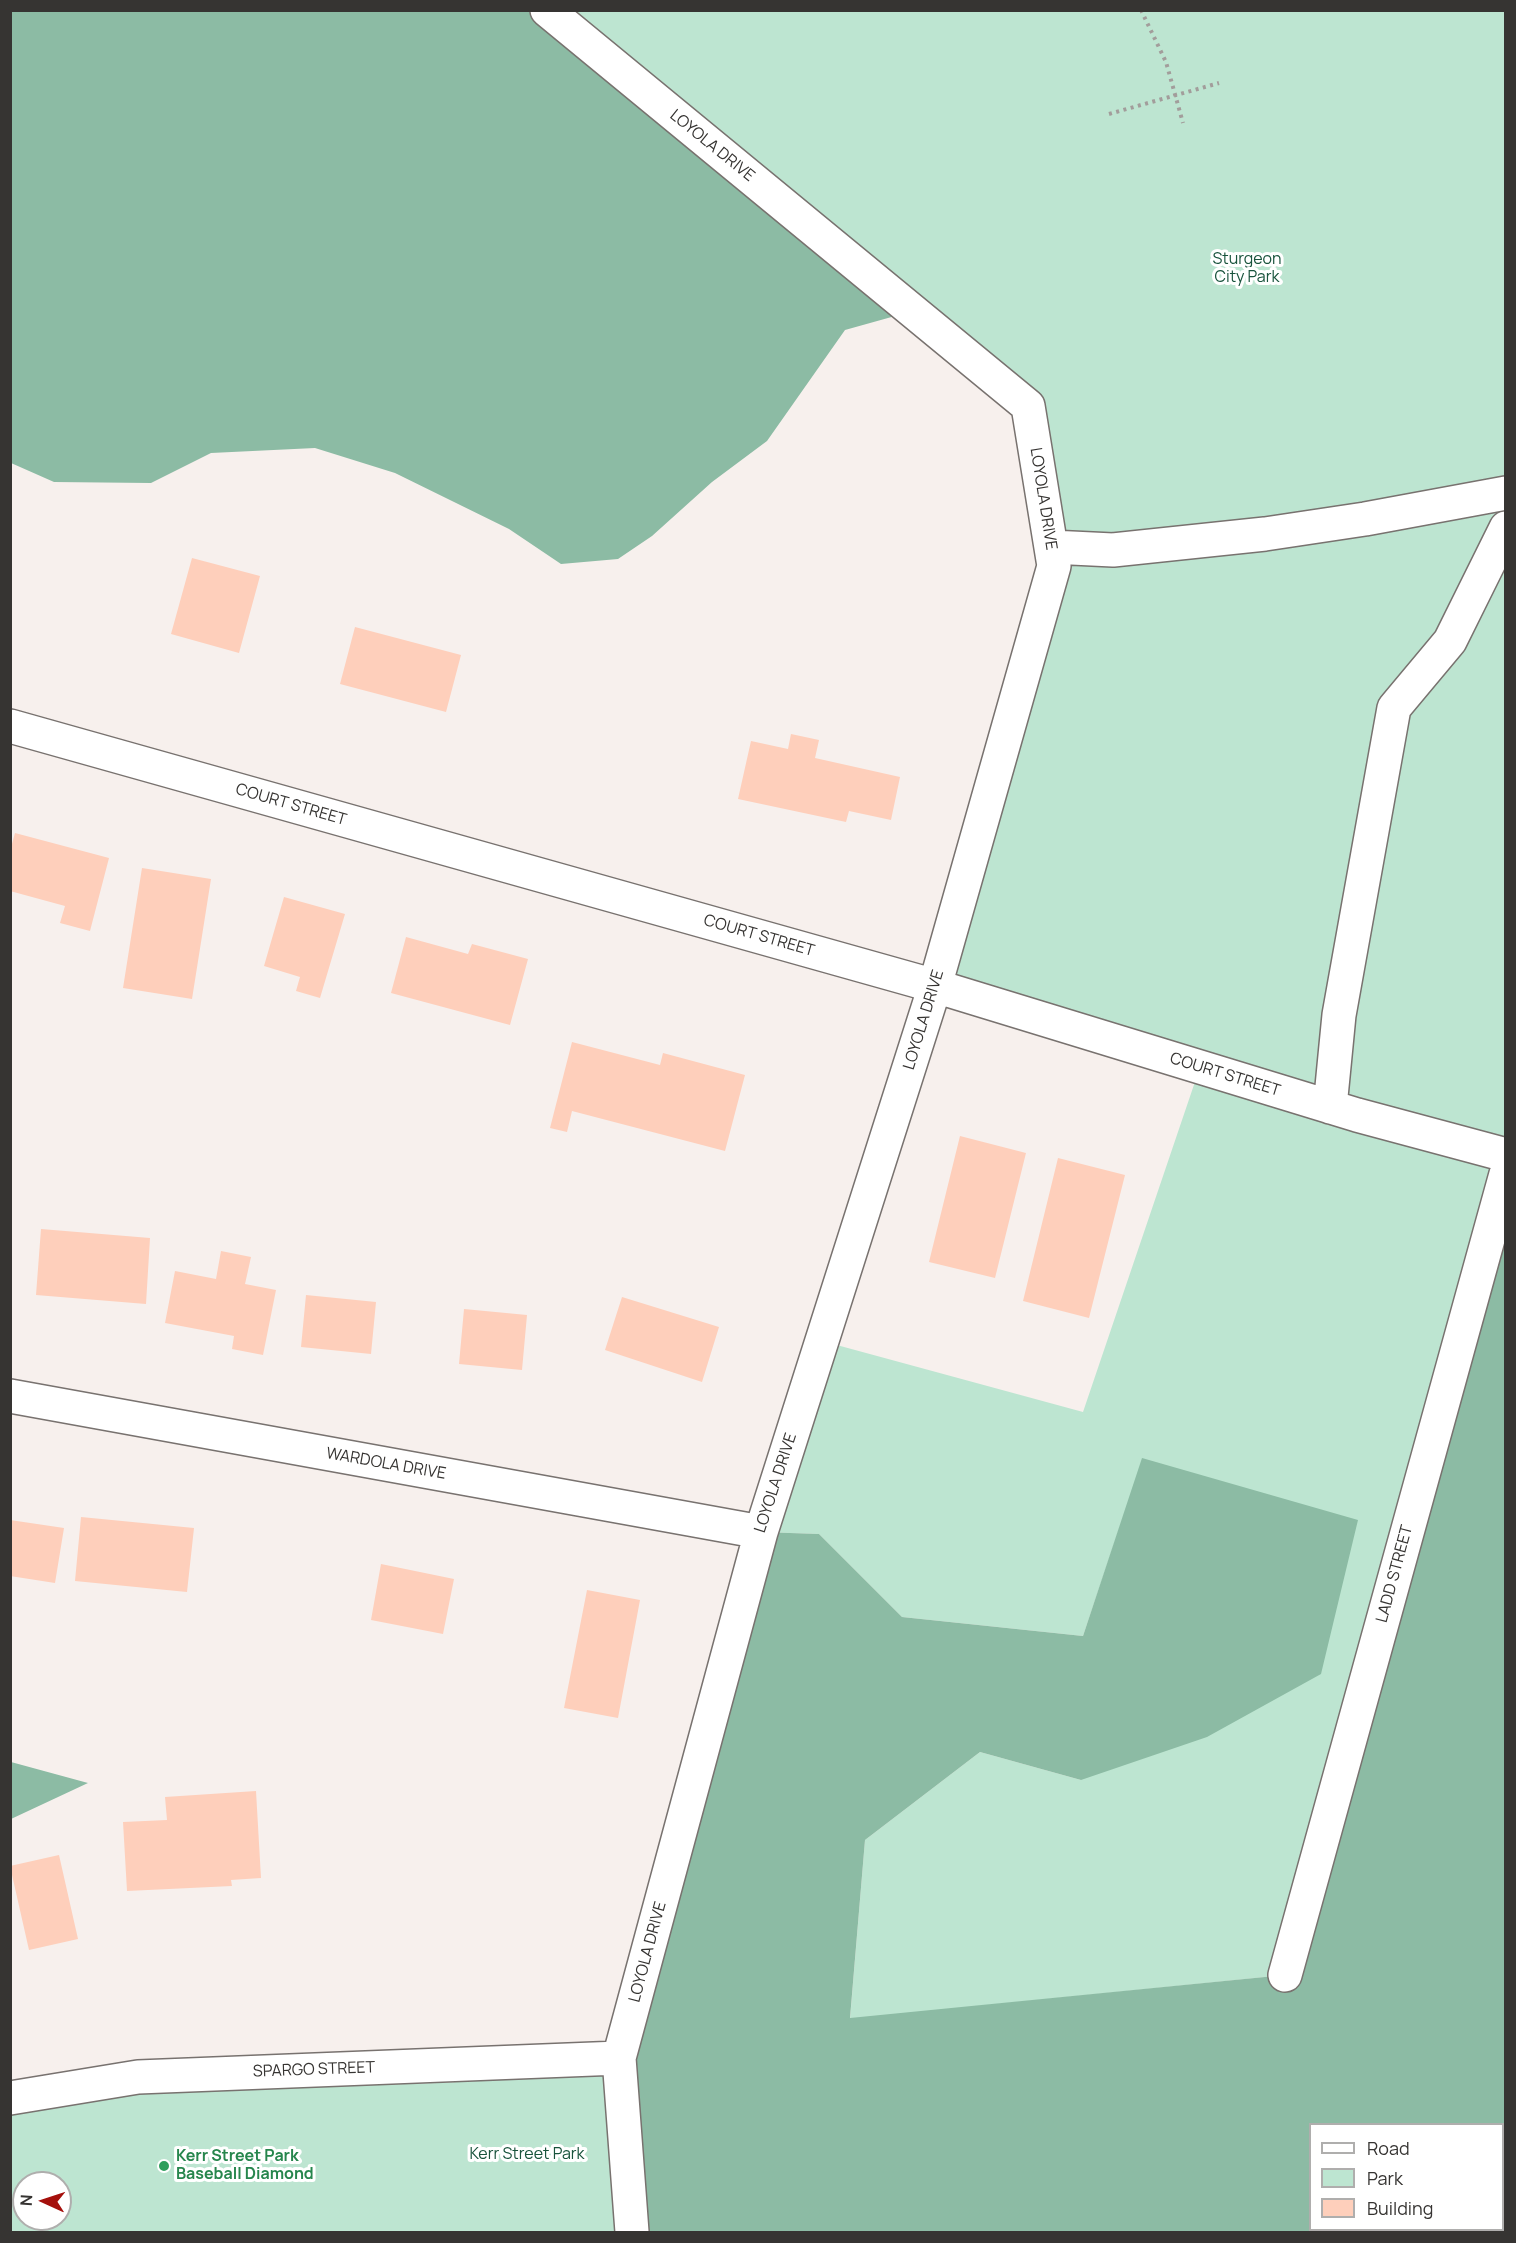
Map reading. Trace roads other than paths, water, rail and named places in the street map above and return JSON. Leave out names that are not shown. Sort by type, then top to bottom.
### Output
[{"type":"street","name":"LOYOLA DRIVE","points":[[547,10],[1028,405],[1054,566],[935,986],[760,1532],[619,2058],[632,2232]]},
{"type":"street","points":[[1051,547],[1113,550],[1265,534],[1365,519],[1506,493]]},
{"type":"street","points":[[1330,1107],[1339,1015],[1394,708],[1450,640],[1506,528]]},
{"type":"street","name":"COURT STREET","points":[[10,726],[935,986],[1330,1107],[1506,1155]]},
{"type":"street","name":"LADD STREET","points":[[1285,1975],[1506,1174]]},
{"type":"street","name":"WARDOLA DRIVE","points":[[10,1396],[760,1532]]},
{"type":"street","name":"SPARGO STREET","points":[[10,2098],[138,2077],[619,2058]]},
{"type":"place","name":"Kerr Street Park Baseball Diamond","points":[[164,2166]]},
{"type":"park label","name":"Sturgeon City Park","points":[[1247,269]]},
{"type":"park label","name":"Kerr Street Park","points":[[527,2155]]}]
